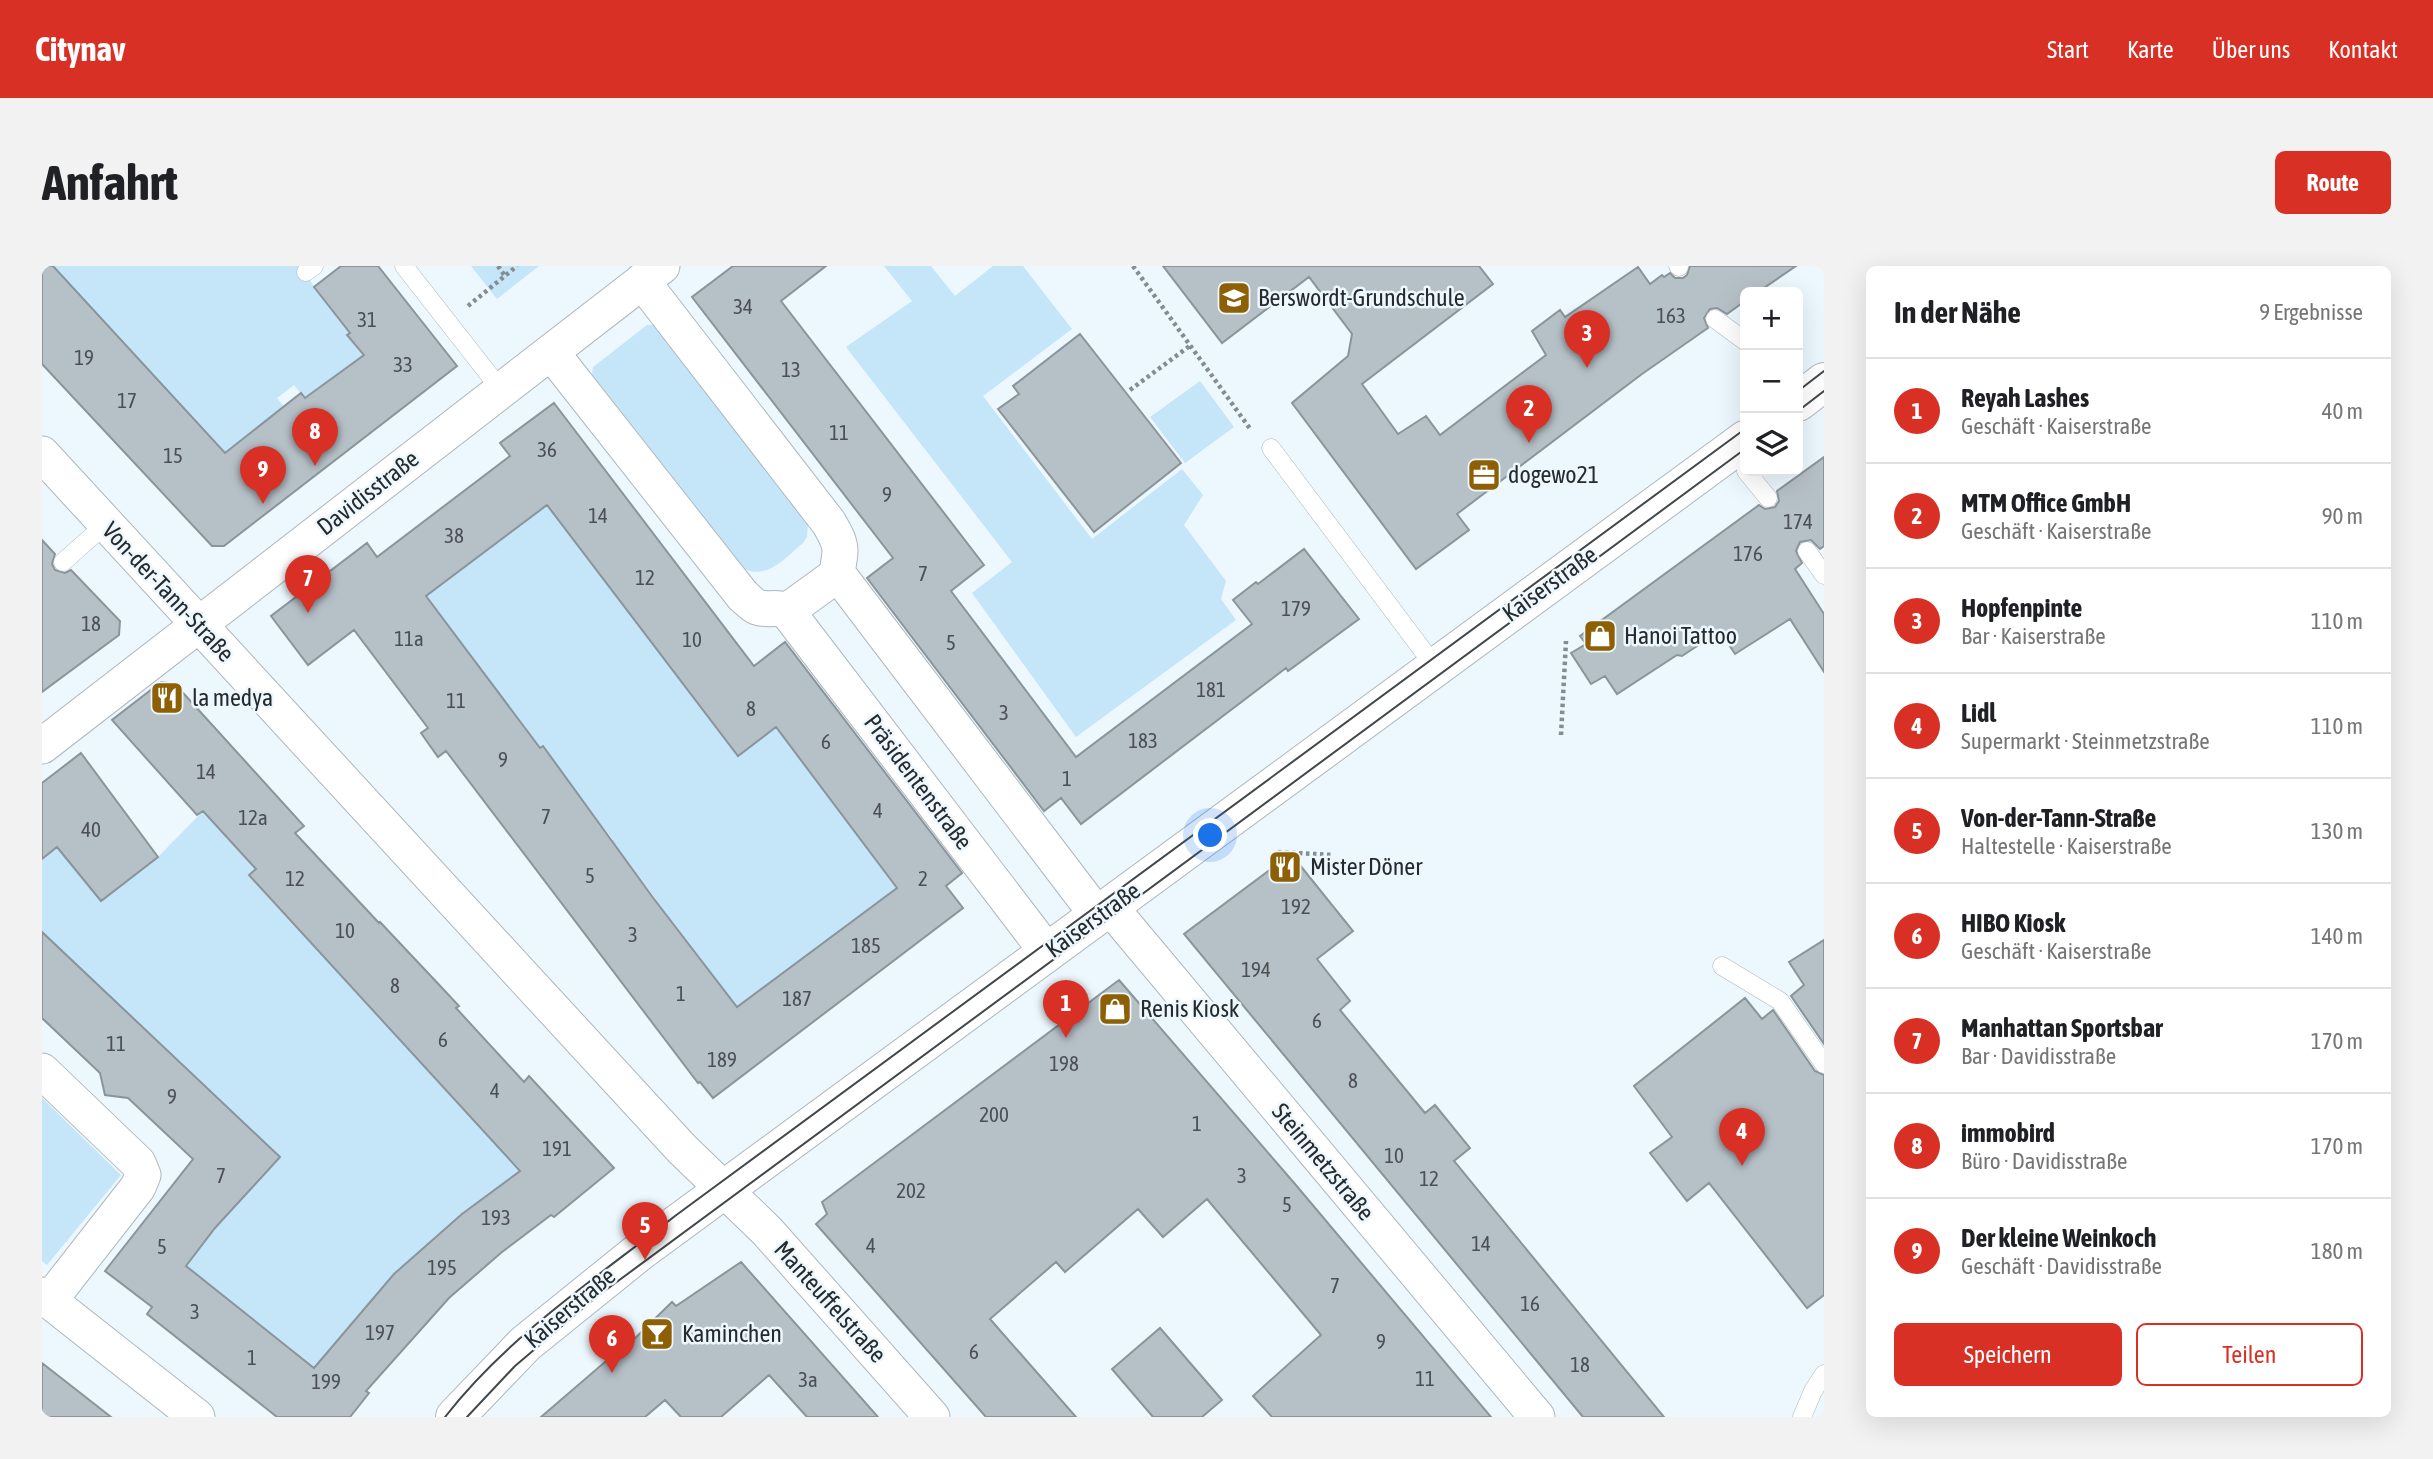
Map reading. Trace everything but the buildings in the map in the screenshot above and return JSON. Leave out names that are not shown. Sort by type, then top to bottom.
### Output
[{"type":"main road","name":"Kaiserstraße","points":[[455,1417],[525,1344],[639,1252],[1436,668],[1740,459]]},
{"type":"street","name":"Davidisstraße","points":[[42,746],[652,274]]},
{"type":"street","points":[[652,274],[829,523],[838,538],[838,575],[1104,911]]},
{"type":"street","points":[[551,352],[743,596],[757,607],[780,607],[787,611],[838,575]]},
{"type":"street","name":"Von-der-Tann-Straße","points":[[42,454],[672,1139],[724,1190]]},
{"type":"street","name":"Präsidentenstraße","points":[[787,611],[1048,953]]},
{"type":"street","name":"Steinmetzstraße","points":[[1104,911],[1537,1417]]},
{"type":"street","points":[[42,1071],[138,1163],[143,1175],[138,1187],[46,1298],[197,1417]]},
{"type":"street","name":"Manteuffelstraße","points":[[724,1190],[767,1231],[932,1417]]},
{"type":"lane","points":[[404,266],[501,390]]},
{"type":"lane","points":[[1715,319],[1740,337]]},
{"type":"lane","points":[[1271,448],[1436,668]]},
{"type":"lane","points":[[1754,476],[1768,498]]},
{"type":"lane","points":[[63,562],[106,524]]},
{"type":"lane","points":[[1807,551],[1824,575]]},
{"type":"lane","points":[[1722,966],[1780,1001],[1824,1063]]},
{"type":"lane","points":[[1801,1417],[1824,1374]]},
{"type":"path","points":[[498,266],[505,276]]},
{"type":"path","points":[[448,322],[517,266]]},
{"type":"path","points":[[1133,266],[1250,429]]},
{"type":"path","points":[[1130,390],[1191,345]]},
{"type":"path","points":[[1561,735],[1566,641]]},
{"type":"path","points":[[1278,852],[1333,855]]},
{"type":"shaded area","points":[[53,266],[302,266],[359,349],[365,344],[364,364],[359,358],[330,379],[310,405],[294,385],[277,398],[284,407],[249,434],[232,464]]},
{"type":"shaded area","points":[[471,266],[539,266],[497,299]]},
{"type":"shaded area","points":[[884,266],[931,266],[955,296],[993,266],[1023,266],[1072,329],[983,396],[1092,539],[1182,469],[1203,495],[1184,525],[1226,581],[1221,599],[1236,620],[1076,737],[972,593],[1012,562],[846,347],[912,301]]},
{"type":"shaded area","points":[[647,325],[657,328],[808,524],[807,537],[803,543],[777,565],[762,571],[745,569],[592,374],[593,367]]},
{"type":"shaded area","points":[[1200,381],[1234,427],[1185,463],[1150,417]]},
{"type":"shaded area","points":[[530,483],[737,756],[776,727],[897,887],[738,1009],[644,907],[655,898],[629,863],[617,871],[600,849],[613,840],[585,803],[557,792],[569,781],[543,746],[529,756],[464,670],[476,661],[416,584]]},
{"type":"shaded area","points":[[203,811],[256,869],[249,876],[492,1141],[532,1163],[462,1214],[396,1272],[316,1368],[186,1266],[215,1228],[280,1157],[42,932],[42,859],[57,847],[101,901],[158,857]]},
{"type":"shaded area","points":[[42,1098],[121,1175],[47,1265],[42,1261]]},
{"type":"tram line","points":[[1803,387],[1824,371]]},
{"type":"tram line","points":[[1803,407],[1824,391]]},
{"type":"tram line","points":[[445,1417],[496,1360],[524,1334],[675,1216],[1740,433]]},
{"type":"tram line","points":[[467,1417],[515,1366],[595,1298],[1740,453]]},
{"type":"place","name":"Berswordt-Grundschule","points":[[1234,298]]},
{"type":"place","name":"Hopfenpinte","points":[[1587,368]]},
{"type":"place","name":"MTM Office GmbH","points":[[1529,443]]},
{"type":"place","name":"immobird","points":[[315,466]]},
{"type":"place","name":"dogewo21","points":[[1484,475]]},
{"type":"place","name":"Der kleine Weinkoch","points":[[263,504]]},
{"type":"place","name":"Manhattan Sportsbar","points":[[308,613]]},
{"type":"place","name":"Hanoi Tattoo","points":[[1600,636]]},
{"type":"place","name":"la medya","points":[[167,698]]},
{"type":"place","name":"Mister Döner","points":[[1285,867]]},
{"type":"place","name":"Renis Kiosk","points":[[1115,1009]]},
{"type":"place","name":"Reyah Lashes","points":[[1066,1038]]},
{"type":"place","name":"Lidl","points":[[1742,1166]]},
{"type":"place","name":"Von-der-Tann-Straße","points":[[645,1260]]},
{"type":"place","name":"Kaminchen","points":[[657,1334]]},
{"type":"place","name":"HIBO Kiosk","points":[[612,1373]]}]
